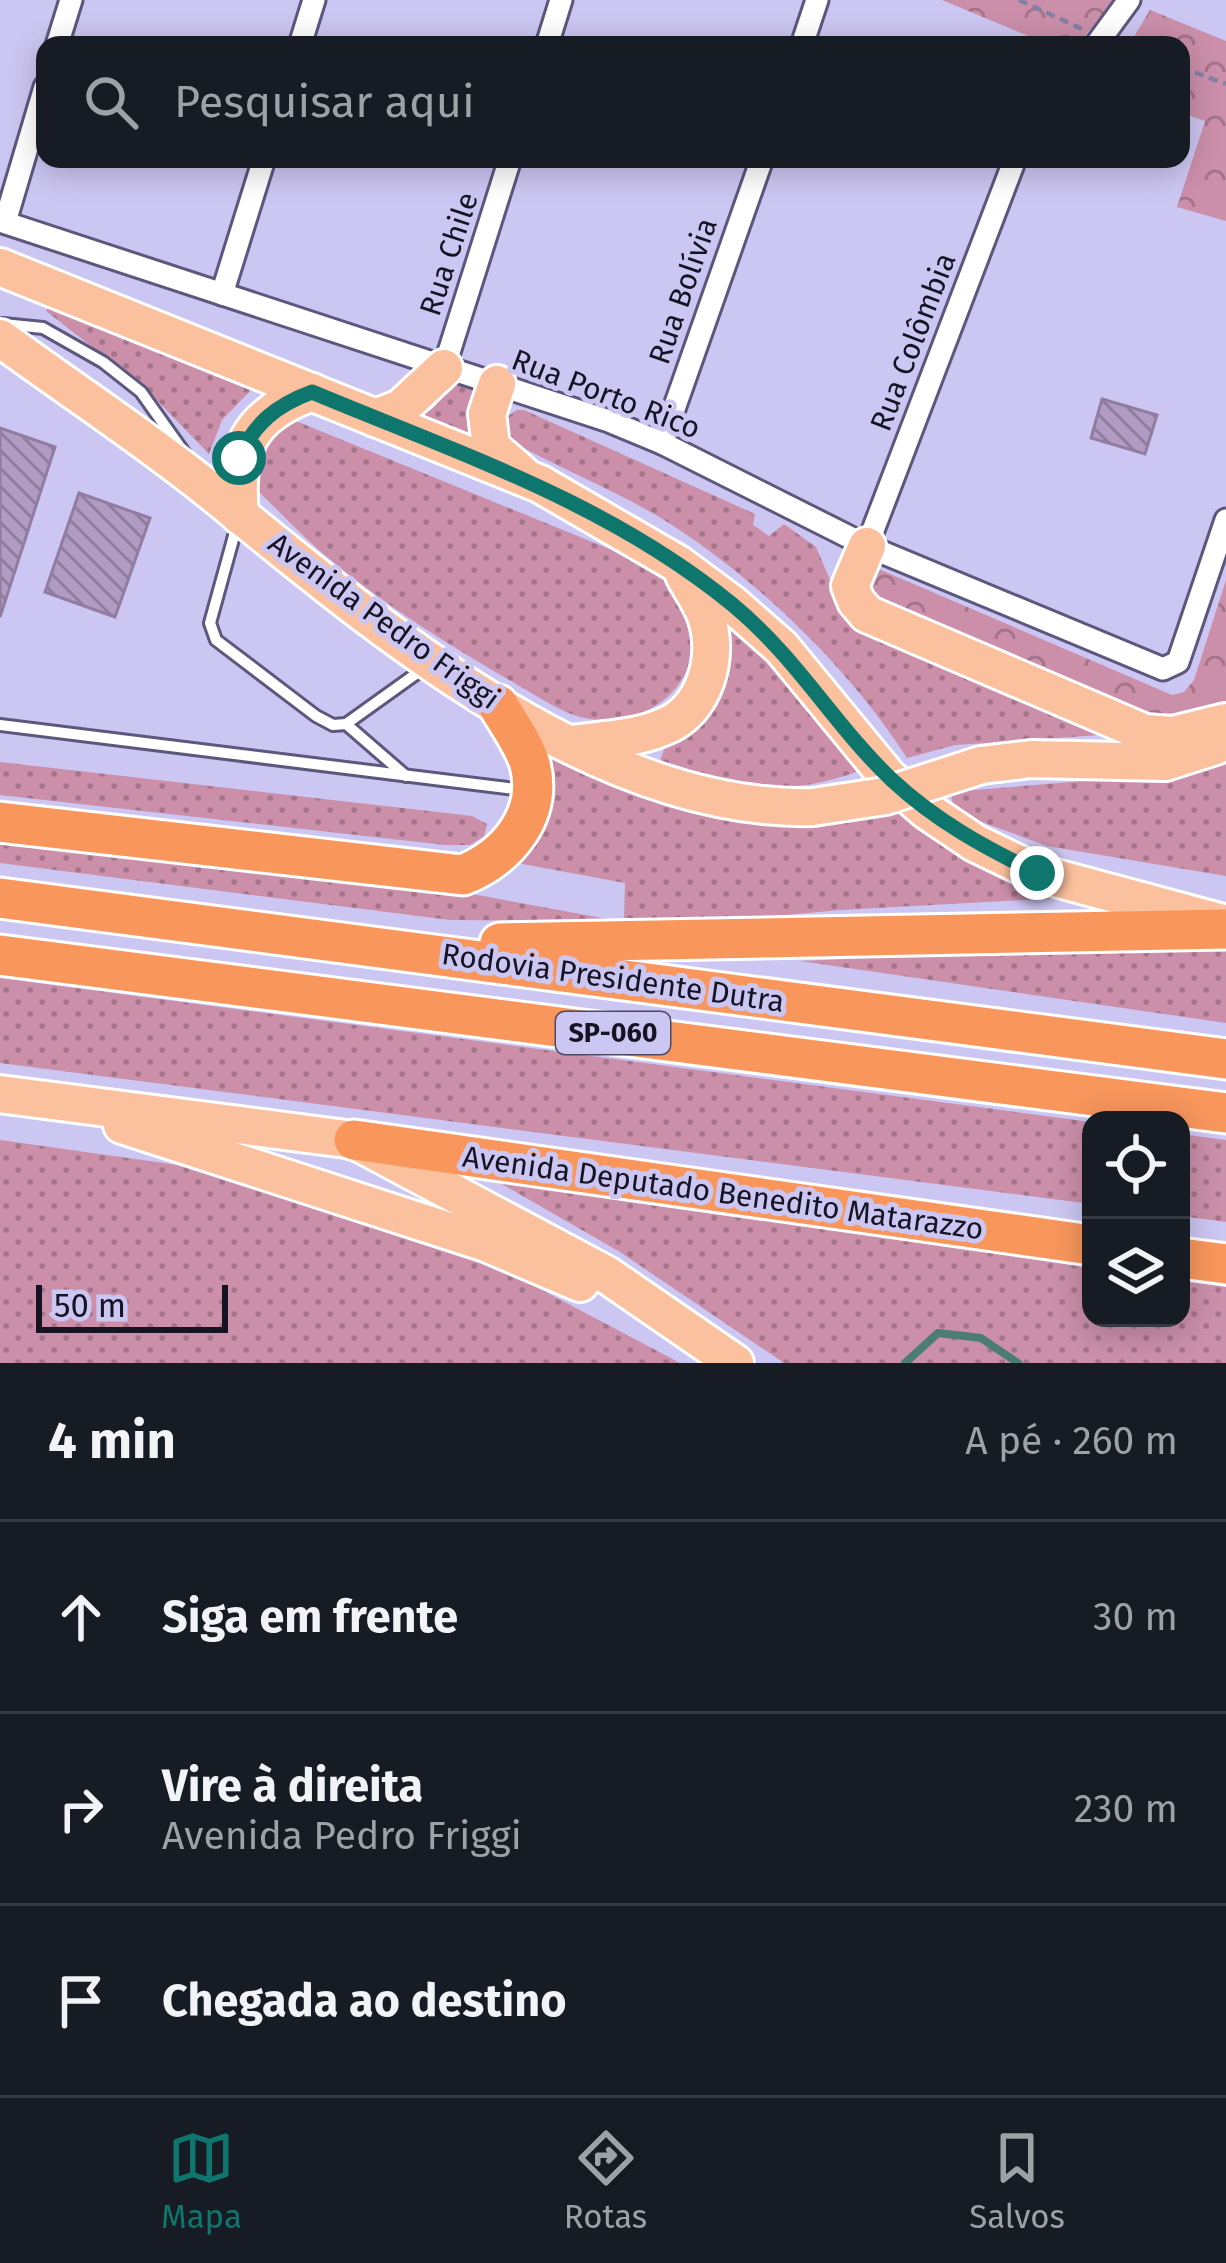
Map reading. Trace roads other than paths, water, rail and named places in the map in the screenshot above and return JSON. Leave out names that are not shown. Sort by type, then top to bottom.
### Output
[{"type":"highway","points":[[0,822],[463,875],[494,862],[508,846],[525,820],[532,791],[530,763],[498,705]]},
{"type":"highway","name":"Rodovia Presidente Dutra","points":[[0,898],[1226,1059]]},
{"type":"highway","points":[[370,945],[1226,927]]},
{"type":"highway","name":"Rodovia Presidente Dutra","points":[[0,955],[1226,1113]]},
{"type":"highway","name":"Avenida Deputado Benedito Matarazzo","points":[[354,1140],[1082,1244]]},
{"type":"highway","points":[[1190,1259],[1226,1264]]},
{"type":"main road","points":[[0,267],[540,484]]},
{"type":"main road","name":"Avenida Pedro Friggi","points":[[0,338],[210,491],[432,662],[498,705],[637,776],[746,804],[813,807],[884,796],[981,765],[1031,759],[1165,762],[1226,742]]},
{"type":"main road","points":[[375,418],[401,408],[444,368]]},
{"type":"main road","points":[[497,384],[487,414],[491,447],[505,463],[678,564],[781,647],[888,777],[926,810],[975,843],[1037,873],[1226,927]]},
{"type":"main road","points":[[240,516],[238,473],[245,444],[259,422],[289,400],[312,392]]},
{"type":"main road","points":[[867,546],[850,586],[867,614],[1145,734],[1173,735],[1226,722]]},
{"type":"main road","points":[[571,744],[666,727],[693,707],[708,679],[707,617],[678,564]]},
{"type":"main road","points":[[18,1096],[354,1140],[607,1275],[724,1355]]},
{"type":"main road","points":[[18,1096],[486,1243],[598,1291],[724,1355]]},
{"type":"street","points":[[61,36],[71,0]]},
{"type":"street","points":[[303,36],[314,0]]},
{"type":"street","points":[[550,36],[561,0]]},
{"type":"street","points":[[805,36],[817,0]]},
{"type":"street","points":[[1104,36],[1129,0]]},
{"type":"street","points":[[2,221],[36,115]]},
{"type":"street","points":[[222,294],[261,168]]},
{"type":"street","name":"Rua Chile","points":[[444,368],[508,168]]},
{"type":"street","name":"Rua Bolívia","points":[[662,443],[758,168]]},
{"type":"street","name":"Rua Colômbia","points":[[867,546],[1012,168]]},
{"type":"street","name":"Rua Porto Rico","points":[[2,221],[662,443],[867,546],[1163,668],[1178,662],[1226,520]]},
{"type":"lane","points":[[0,324],[43,328],[104,362],[141,392],[210,491]]},
{"type":"lane","points":[[240,516],[210,623],[216,640],[333,724],[346,724],[432,662]]},
{"type":"lane","points":[[0,724],[532,791]]},
{"type":"lane","points":[[346,724],[409,778]]},
{"type":"waterway","points":[[905,1363],[938,1333],[981,1338],[1018,1363]]}]
